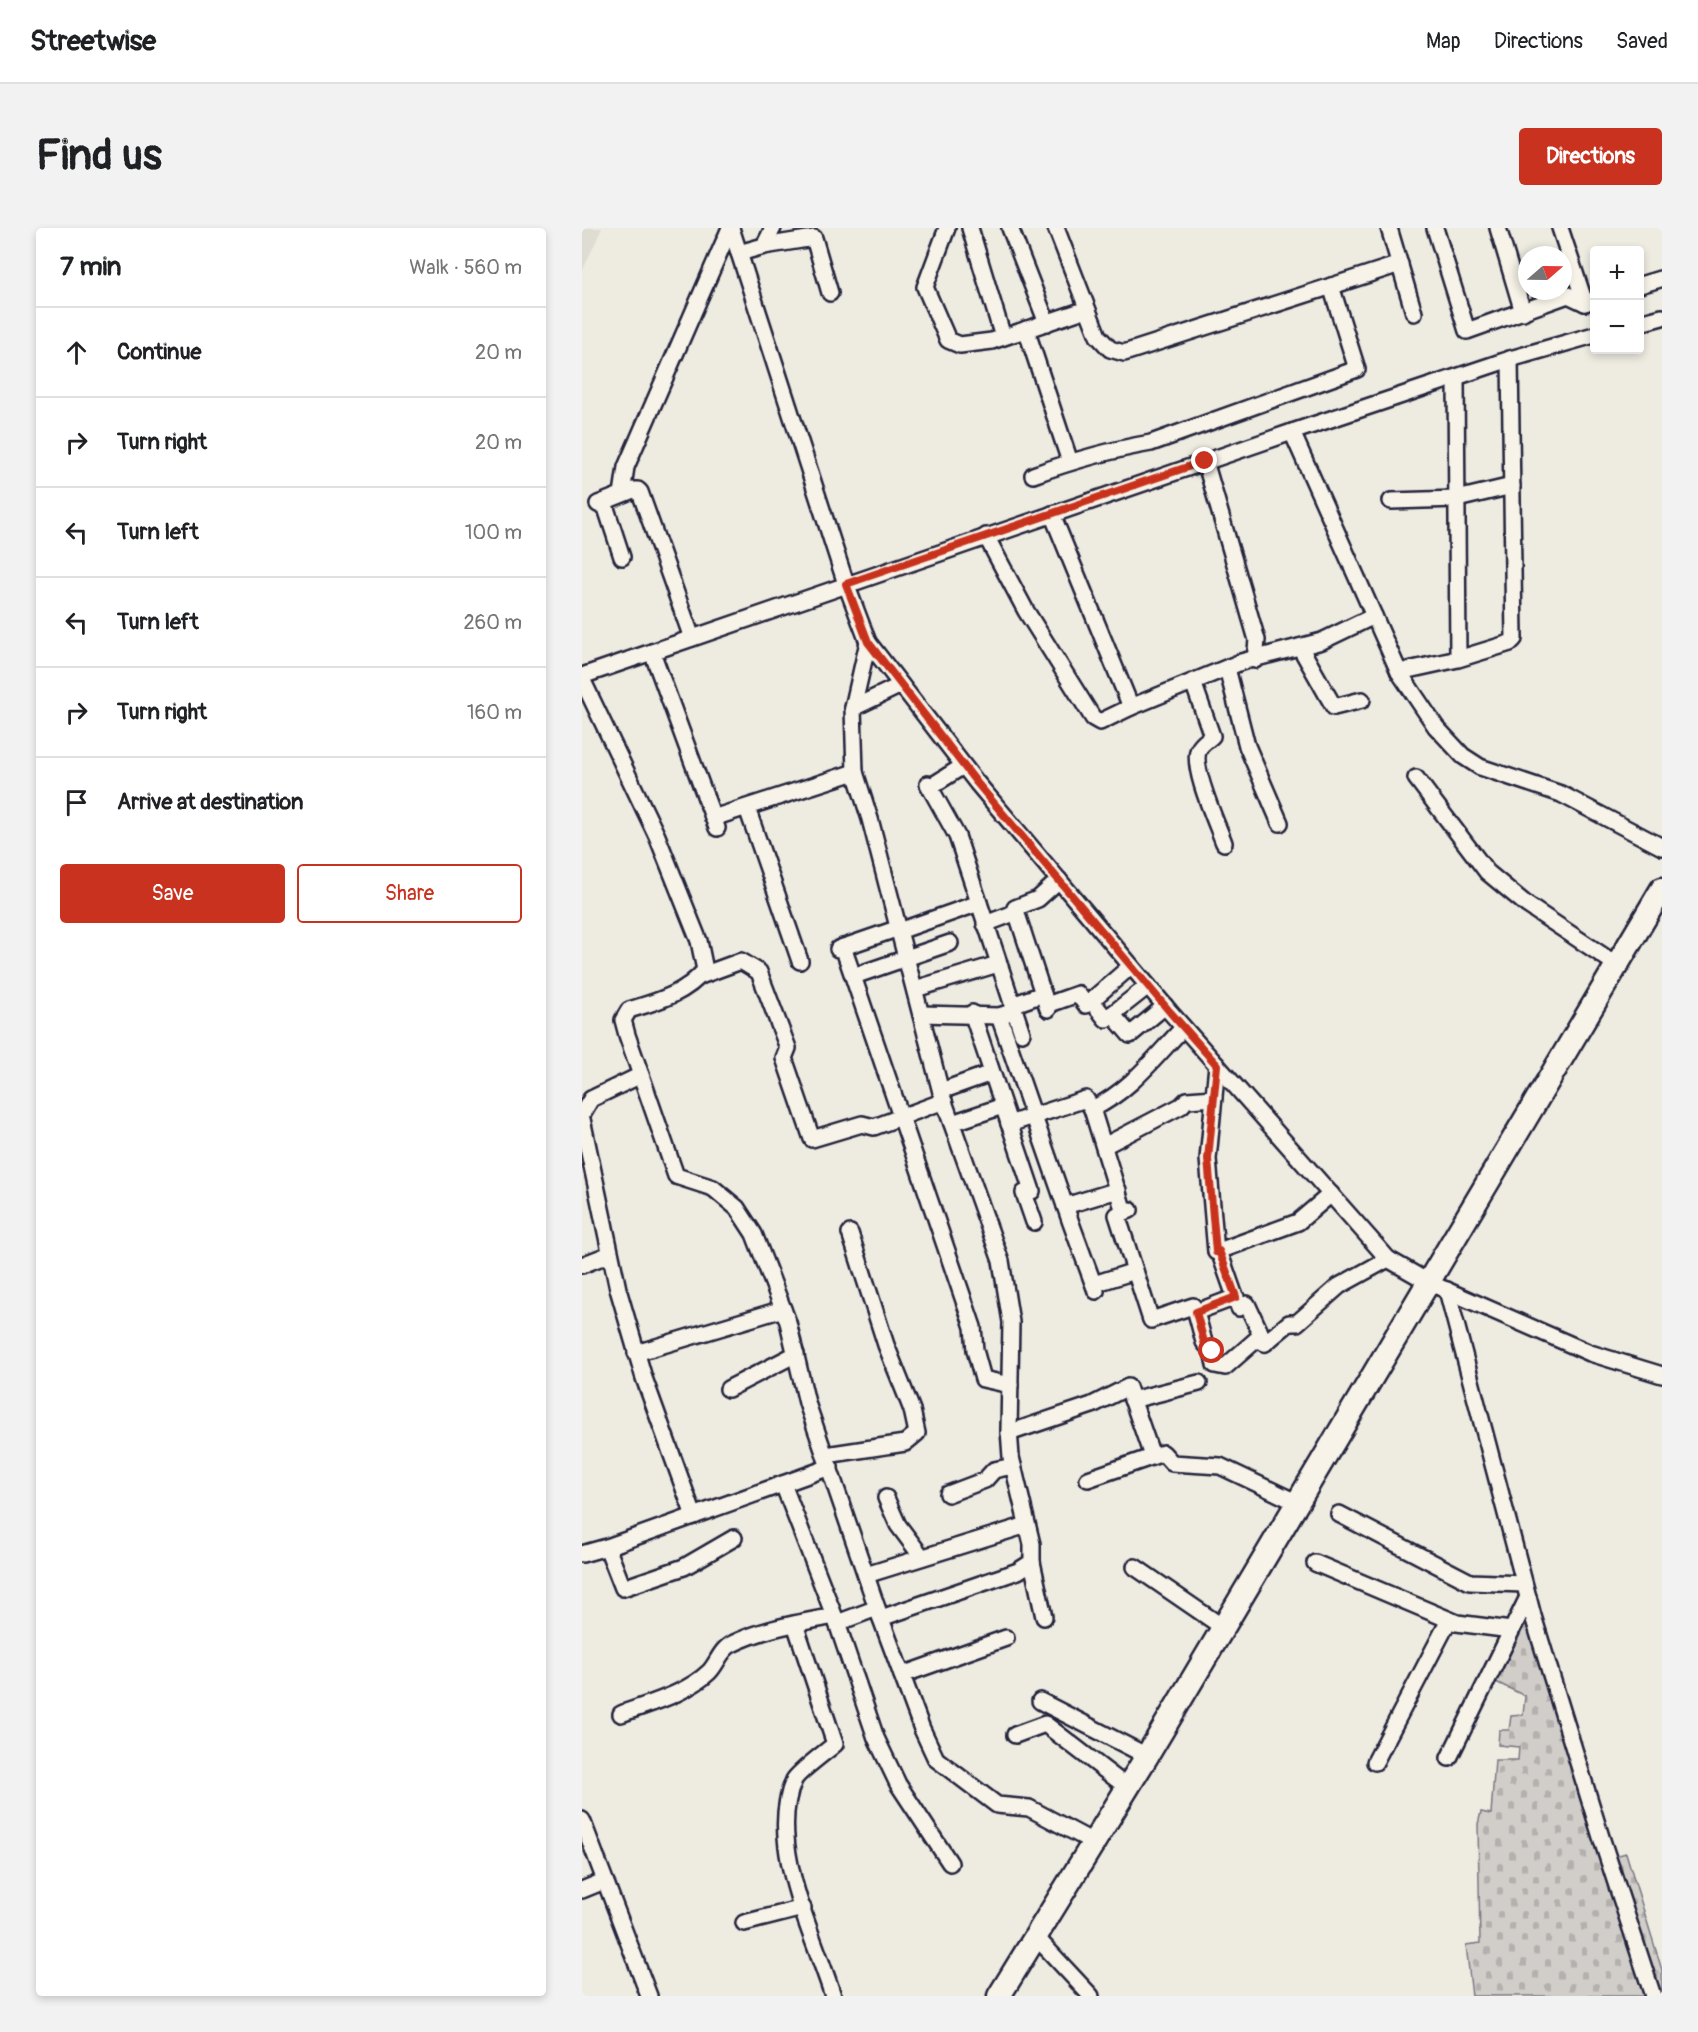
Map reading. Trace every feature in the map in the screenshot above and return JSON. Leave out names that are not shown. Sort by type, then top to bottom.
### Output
[{"type":"main road","points":[[999,1996],[1095,1843],[1298,1503],[1438,1287],[1617,964],[1662,889]]},
{"type":"street","points":[[731,228],[846,584],[868,642],[963,766],[1183,1028],[1388,1259],[1438,1287],[1590,1353],[1662,1375]]},
{"type":"street","points":[[622,494],[626,467],[731,228]]},
{"type":"street","points":[[764,246],[773,228]]},
{"type":"street","points":[[1003,337],[970,228],[945,232],[925,286],[948,340],[960,345],[970,345],[1003,337],[1087,309]]},
{"type":"street","points":[[1010,228],[1047,322]]},
{"type":"street","points":[[1056,228],[1098,336],[1110,349],[1124,353],[1400,264]]},
{"type":"street","points":[[1389,228],[1414,313]]},
{"type":"street","points":[[1435,228],[1467,331],[1568,295],[1590,302]]},
{"type":"street","points":[[1498,228],[1523,312]]},
{"type":"street","points":[[1560,228],[1590,302]]},
{"type":"street","points":[[739,253],[764,246],[814,238],[830,293]]},
{"type":"street","points":[[1644,284],[1660,279]]},
{"type":"street","points":[[1033,475],[1070,462],[1151,443],[1357,369],[1331,286]]},
{"type":"street","points":[[1644,322],[1662,317]]},
{"type":"street","points":[[1026,329],[1070,462]]},
{"type":"street","points":[[1095,1843],[1029,1808],[997,1805],[936,1759],[922,1729],[879,1613],[807,1403],[783,1309],[754,1234],[737,1208],[713,1188],[676,1176],[623,1020],[629,1010],[676,994],[694,982],[705,970],[699,941],[657,836],[582,678],[846,584],[1205,461],[1510,359],[1590,337]]},
{"type":"street","points":[[1398,672],[1458,658],[1510,643],[1514,639],[1510,359]]},
{"type":"street","points":[[1456,378],[1458,658]]},
{"type":"street","points":[[1292,432],[1398,672],[1436,727],[1463,756],[1480,767],[1561,794],[1662,847]]},
{"type":"street","points":[[1205,461],[1257,640],[1255,660]]},
{"type":"street","points":[[1391,501],[1457,499],[1512,486]]},
{"type":"street","points":[[622,558],[601,503],[638,490],[692,638]]},
{"type":"street","points":[[1052,514],[1131,707]]},
{"type":"street","points":[[986,536],[1026,612],[1094,718],[1100,722],[1241,662],[1322,640],[1374,616]]},
{"type":"street","points":[[868,642],[853,708],[855,772],[870,819],[943,1096],[1001,1261],[1011,1322],[1009,1433],[1013,1466],[1032,1544],[1032,1562],[1044,1617]]},
{"type":"street","points":[[1300,647],[1334,706],[1362,700]]},
{"type":"street","points":[[652,652],[715,823],[747,808],[855,772]]},
{"type":"street","points":[[1227,668],[1247,746],[1280,823]]},
{"type":"street","points":[[1193,682],[1212,736],[1199,748],[1196,759],[1206,796],[1224,843]]},
{"type":"street","points":[[853,708],[901,685]]},
{"type":"street","points":[[963,766],[929,786],[957,836],[979,903],[998,964],[1035,1115],[1065,1206],[1095,1287],[1135,1271]]},
{"type":"street","points":[[1416,778],[1487,872],[1527,905],[1617,964]]},
{"type":"street","points":[[747,808],[800,961]]},
{"type":"street","points":[[1046,1003],[1015,908],[1038,898],[1059,880]]},
{"type":"street","points":[[979,903],[840,948],[854,976],[974,1327],[975,1350],[983,1379],[1010,1385]]},
{"type":"street","points":[[985,924],[1017,912]]},
{"type":"street","points":[[854,976],[950,944]]},
{"type":"street","points":[[700,976],[741,961],[759,972],[788,1048],[784,1058],[812,1139],[862,1124],[874,1126],[902,1116],[991,1073]]},
{"type":"street","points":[[915,990],[998,964]]},
{"type":"street","points":[[921,1014],[1008,1011],[1078,994],[1086,1005],[1131,966]]},
{"type":"street","points":[[1091,1000],[1106,1019],[1148,986]]},
{"type":"street","points":[[1112,1014],[1130,1035],[1165,1006]]},
{"type":"street","points":[[1008,1011],[1022,1033]]},
{"type":"street","points":[[972,1013],[1032,1191],[1024,1193],[1034,1222]]},
{"type":"street","points":[[1092,1109],[1110,1100],[1131,1083],[1183,1028]]},
{"type":"street","points":[[1217,1065],[1208,1159],[1216,1252],[1219,1251],[1239,1308],[1247,1304],[1265,1343]]},
{"type":"street","points":[[582,1114],[591,1099],[641,1075]]},
{"type":"street","points":[[1104,1146],[1181,1106],[1187,1100],[1214,1098]]},
{"type":"street","points":[[1009,1124],[1086,1099],[1092,1109],[1127,1211],[1117,1215],[1151,1320],[1193,1306],[1204,1342],[1212,1351],[1215,1365],[1225,1367],[1257,1338],[1265,1343]]},
{"type":"street","points":[[952,1123],[1003,1106]]},
{"type":"street","points":[[582,1119],[610,1254],[636,1353],[694,1516]]},
{"type":"street","points":[[1021,1159],[1047,1150]]},
{"type":"street","points":[[1065,1206],[1118,1190]]},
{"type":"street","points":[[1219,1251],[1298,1222],[1330,1194]]},
{"type":"street","points":[[582,1554],[783,1484],[828,1461],[905,1443],[917,1433],[912,1410],[886,1345],[850,1233]]},
{"type":"street","points":[[582,1265],[610,1254]]},
{"type":"street","points":[[1265,1343],[1289,1323],[1298,1323],[1339,1286],[1388,1259]]},
{"type":"street","points":[[1438,1287],[1526,1591],[1601,1837],[1653,1996]]},
{"type":"street","points":[[1196,1312],[1236,1297]]},
{"type":"street","points":[[636,1353],[783,1309]]},
{"type":"street","points":[[728,1389],[796,1354]]},
{"type":"street","points":[[1132,1400],[1199,1383]]},
{"type":"street","points":[[1009,1433],[1092,1405],[1128,1387],[1152,1456]]},
{"type":"street","points":[[1088,1479],[1163,1453],[1172,1463],[1220,1466],[1298,1503]]},
{"type":"street","points":[[948,1494],[985,1480],[994,1470],[1013,1466]]},
{"type":"street","points":[[783,1484],[836,1619],[876,1738],[898,1784],[950,1863]]},
{"type":"street","points":[[886,1498],[898,1525],[922,1557]]},
{"type":"street","points":[[1339,1514],[1470,1582],[1526,1591]]},
{"type":"street","points":[[867,1575],[1027,1525]]},
{"type":"street","points":[[607,1547],[623,1588],[684,1567],[734,1538]]},
{"type":"street","points":[[621,1714],[692,1684],[709,1672],[729,1645],[773,1628],[879,1613],[1002,1578],[1032,1562]]},
{"type":"street","points":[[1315,1563],[1457,1623],[1511,1630]]},
{"type":"street","points":[[1135,1567],[1224,1628]]},
{"type":"street","points":[[1449,1758],[1511,1630],[1526,1591]]},
{"type":"street","points":[[1375,1762],[1449,1620]]},
{"type":"street","points":[[795,1624],[835,1744],[795,1778],[788,1802],[785,1835],[790,1869],[833,1996]]},
{"type":"street","points":[[902,1675],[1006,1638]]},
{"type":"street","points":[[1040,1701],[1147,1756]]},
{"type":"street","points":[[1015,1735],[1045,1724],[1128,1788]]},
{"type":"street","points":[[582,1820],[649,1996]]},
{"type":"street","points":[[582,1890],[604,1881]]},
{"type":"street","points":[[744,1923],[803,1908]]},
{"type":"street","points":[[1036,1937],[1091,1996]]},
{"type":"shaded area","points":[[582,228],[602,228],[582,272]]},
{"type":"green space","points":[[1540,1619],[1612,1857],[1626,1853],[1662,1970],[1662,1996],[1472,1996],[1466,1945],[1480,1943],[1478,1824],[1481,1812],[1491,1814],[1495,1760],[1518,1760],[1519,1747],[1498,1745],[1499,1730],[1509,1730],[1511,1716],[1523,1715],[1525,1696],[1496,1682],[1517,1627]]},
{"type":"route","points":[[1205,461],[846,584],[868,642],[977,783],[1217,1065],[1208,1159],[1216,1252],[1219,1251],[1236,1297],[1196,1312],[1204,1342],[1212,1351]]}]
